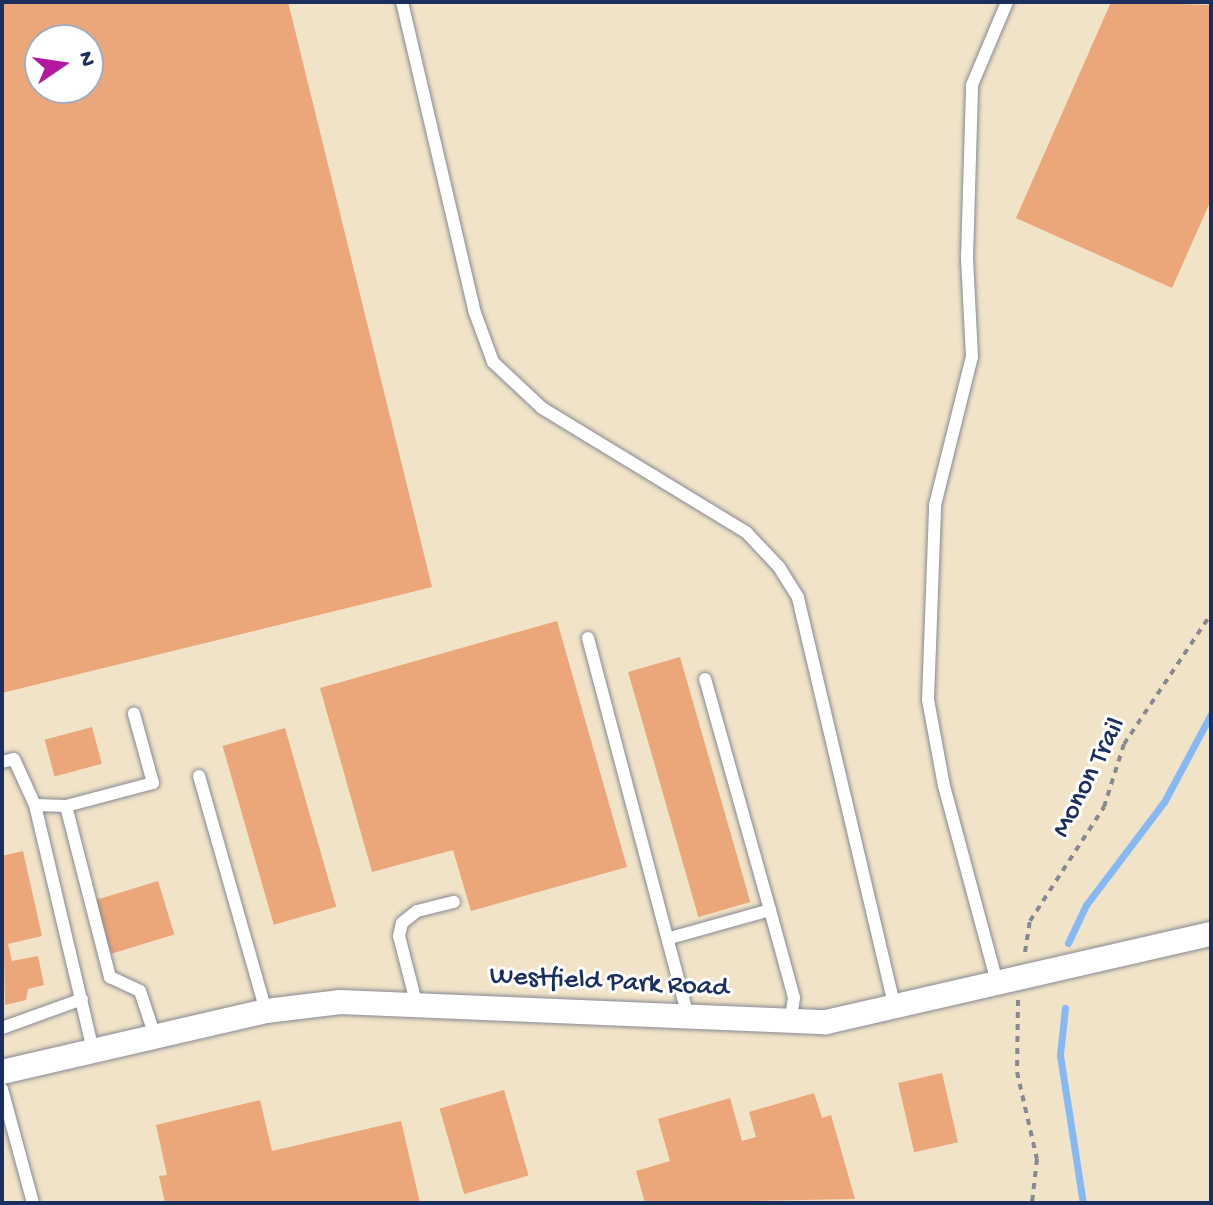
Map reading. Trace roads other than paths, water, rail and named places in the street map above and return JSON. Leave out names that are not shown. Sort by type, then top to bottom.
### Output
[{"type":"street","name":"Westfield Park Road","points":[[2,1072],[266,1011],[340,1002],[416,1002],[826,1022],[1029,979],[1211,934]]},
{"type":"lane","points":[[402,2],[475,313],[493,362],[542,408],[746,532],[779,567],[798,598],[895,1009]]},
{"type":"lane","points":[[998,986],[944,786],[928,700],[935,505],[972,357],[967,258],[972,85],[1007,2]]},
{"type":"lane","points":[[588,638],[670,938],[688,1017]]},
{"type":"lane","points":[[705,679],[794,998],[790,1022]]},
{"type":"lane","points":[[35,805],[66,806],[153,783],[134,714]]},
{"type":"lane","points":[[2,762],[14,759],[35,805],[93,1051]]},
{"type":"lane","points":[[199,776],[266,1011]]},
{"type":"lane","points":[[66,806],[110,977],[140,991],[155,1036]]},
{"type":"lane","points":[[416,1002],[399,936],[402,923],[417,911],[454,902]]},
{"type":"lane","points":[[670,938],[770,910]]},
{"type":"lane","points":[[2,1028],[82,999]]},
{"type":"lane","points":[[2,1089],[33,1203]]},
{"type":"waterway","points":[[1068,943],[1086,905],[1164,802],[1211,714]]},
{"type":"waterway","points":[[1065,1008],[1060,1055],[1083,1203]]}]
